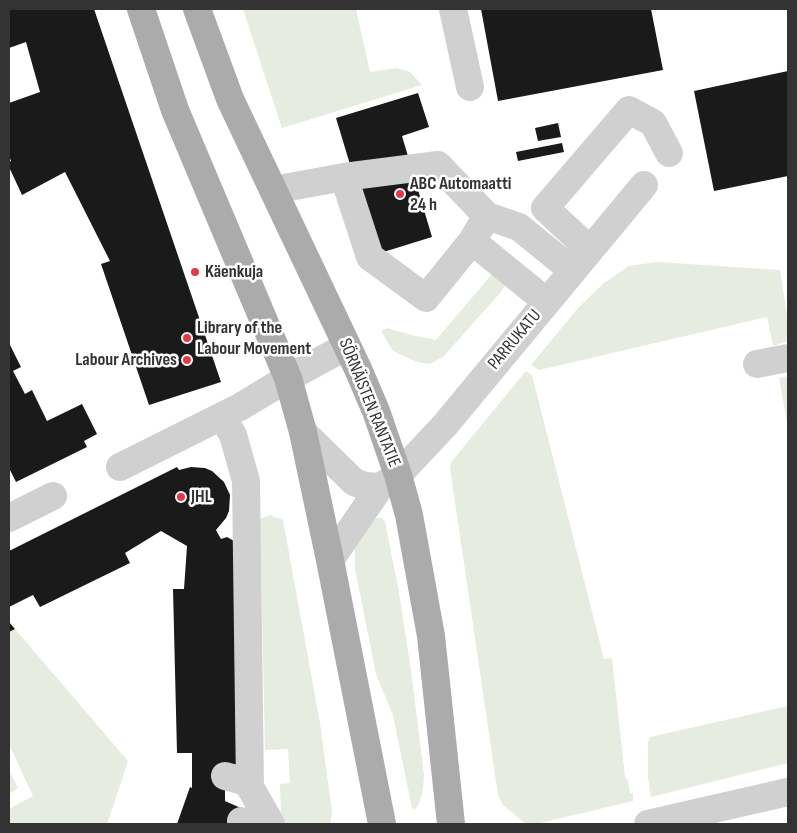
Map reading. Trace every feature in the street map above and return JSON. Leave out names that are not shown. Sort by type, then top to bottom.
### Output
[{"type":"main road","points":[[142,9],[175,110],[288,378],[303,432],[330,560],[382,824]]},
{"type":"main road","name":"SÖRNÄISTEN RANTATIE","points":[[197,9],[230,99],[347,346],[376,412],[389,481],[409,516],[432,636],[451,824]]},
{"type":"street","points":[[453,9],[470,87]]},
{"type":"street","points":[[590,250],[545,208],[629,110],[653,123],[669,153]]},
{"type":"street","points":[[273,190],[344,177],[438,165],[487,216],[520,227],[573,271]]},
{"type":"street","points":[[344,177],[370,257],[426,298],[472,242],[487,216]]},
{"type":"street","name":"PARRUKATU","points":[[330,560],[389,481],[445,425],[644,185]]},
{"type":"street","points":[[472,242],[547,302]]},
{"type":"street","points":[[120,467],[255,399],[288,378],[347,346]]},
{"type":"street","points":[[757,364],[788,358]]},
{"type":"street","points":[[222,416],[233,435],[246,481],[237,779],[250,787],[270,824]]},
{"type":"street","points":[[303,432],[354,482],[365,486],[389,481]]},
{"type":"street","points":[[9,518],[53,496]]},
{"type":"street","points":[[648,824],[788,792]]},
{"type":"shaded area","points":[[243,9],[356,9],[370,72],[397,68],[410,72],[422,85],[282,128]]},
{"type":"shaded area","points":[[657,262],[780,270],[788,321],[788,341],[773,346],[767,317],[539,370],[531,365],[578,308],[604,283],[629,266]]},
{"type":"shaded area","points":[[492,274],[508,281],[500,293],[443,357],[430,364],[417,362],[393,351],[381,331],[387,328],[436,340]]},
{"type":"shaded area","points":[[526,371],[532,375],[604,659],[612,658],[625,777],[628,781],[630,793],[633,793],[633,801],[536,824],[526,824],[502,804],[498,795],[450,468],[452,461]]},
{"type":"shaded area","points":[[788,376],[788,427],[779,378]]},
{"type":"shaded area","points":[[270,515],[283,520],[320,723],[332,812],[330,824],[285,823],[281,813],[280,784],[290,783],[288,749],[265,750],[260,519]]},
{"type":"shaded area","points":[[373,518],[382,518],[385,522],[399,592],[412,678],[424,775],[423,790],[419,804],[415,809],[412,808],[393,715],[376,674],[355,569],[355,547]]},
{"type":"shaded area","points":[[15,629],[128,761],[107,824],[9,824],[9,809],[33,796],[9,744],[9,632]]},
{"type":"shaded area","points":[[788,706],[788,763],[651,797],[648,778],[648,742],[650,737]]},
{"type":"shaded area","points":[[9,770],[18,788],[9,794]]},
{"type":"building","points":[[9,9],[94,9],[221,382],[149,405],[101,264],[110,261],[65,172],[22,195],[9,167],[9,162],[11,161],[9,156],[9,103],[40,92],[26,42],[9,48]]},
{"type":"building","points":[[481,9],[651,9],[663,70],[498,101]]},
{"type":"building","points":[[788,71],[788,176],[714,191],[694,91]]},
{"type":"building","points":[[418,93],[429,127],[402,136],[432,237],[377,254],[336,118]]},
{"type":"building","points":[[558,123],[561,137],[538,141],[535,128]]},
{"type":"building","points":[[562,143],[564,152],[518,161],[516,152]]},
{"type":"building","points":[[9,343],[21,367],[13,371],[25,394],[32,390],[47,421],[82,404],[97,434],[84,441],[87,447],[16,482],[9,468]]},
{"type":"building","points":[[177,467],[179,470],[191,467],[205,468],[212,471],[224,482],[230,495],[229,511],[216,530],[221,539],[227,537],[234,541],[237,767],[225,766],[225,801],[243,809],[241,824],[177,824],[190,787],[192,788],[192,753],[177,753],[173,589],[184,589],[187,546],[161,531],[125,553],[130,563],[40,607],[33,595],[9,607],[9,551]]},
{"type":"building","points":[[9,622],[15,629],[9,632]]},
{"type":"place","name":"ABC Automaatti 24 h","points":[[400,194]]},
{"type":"place","name":"Käenkuja","points":[[195,272]]},
{"type":"place","name":"Library of the Labour Movement","points":[[187,338]]},
{"type":"place","name":"Labour Archives","points":[[187,360]]},
{"type":"place","name":"JHL","points":[[181,497]]}]
